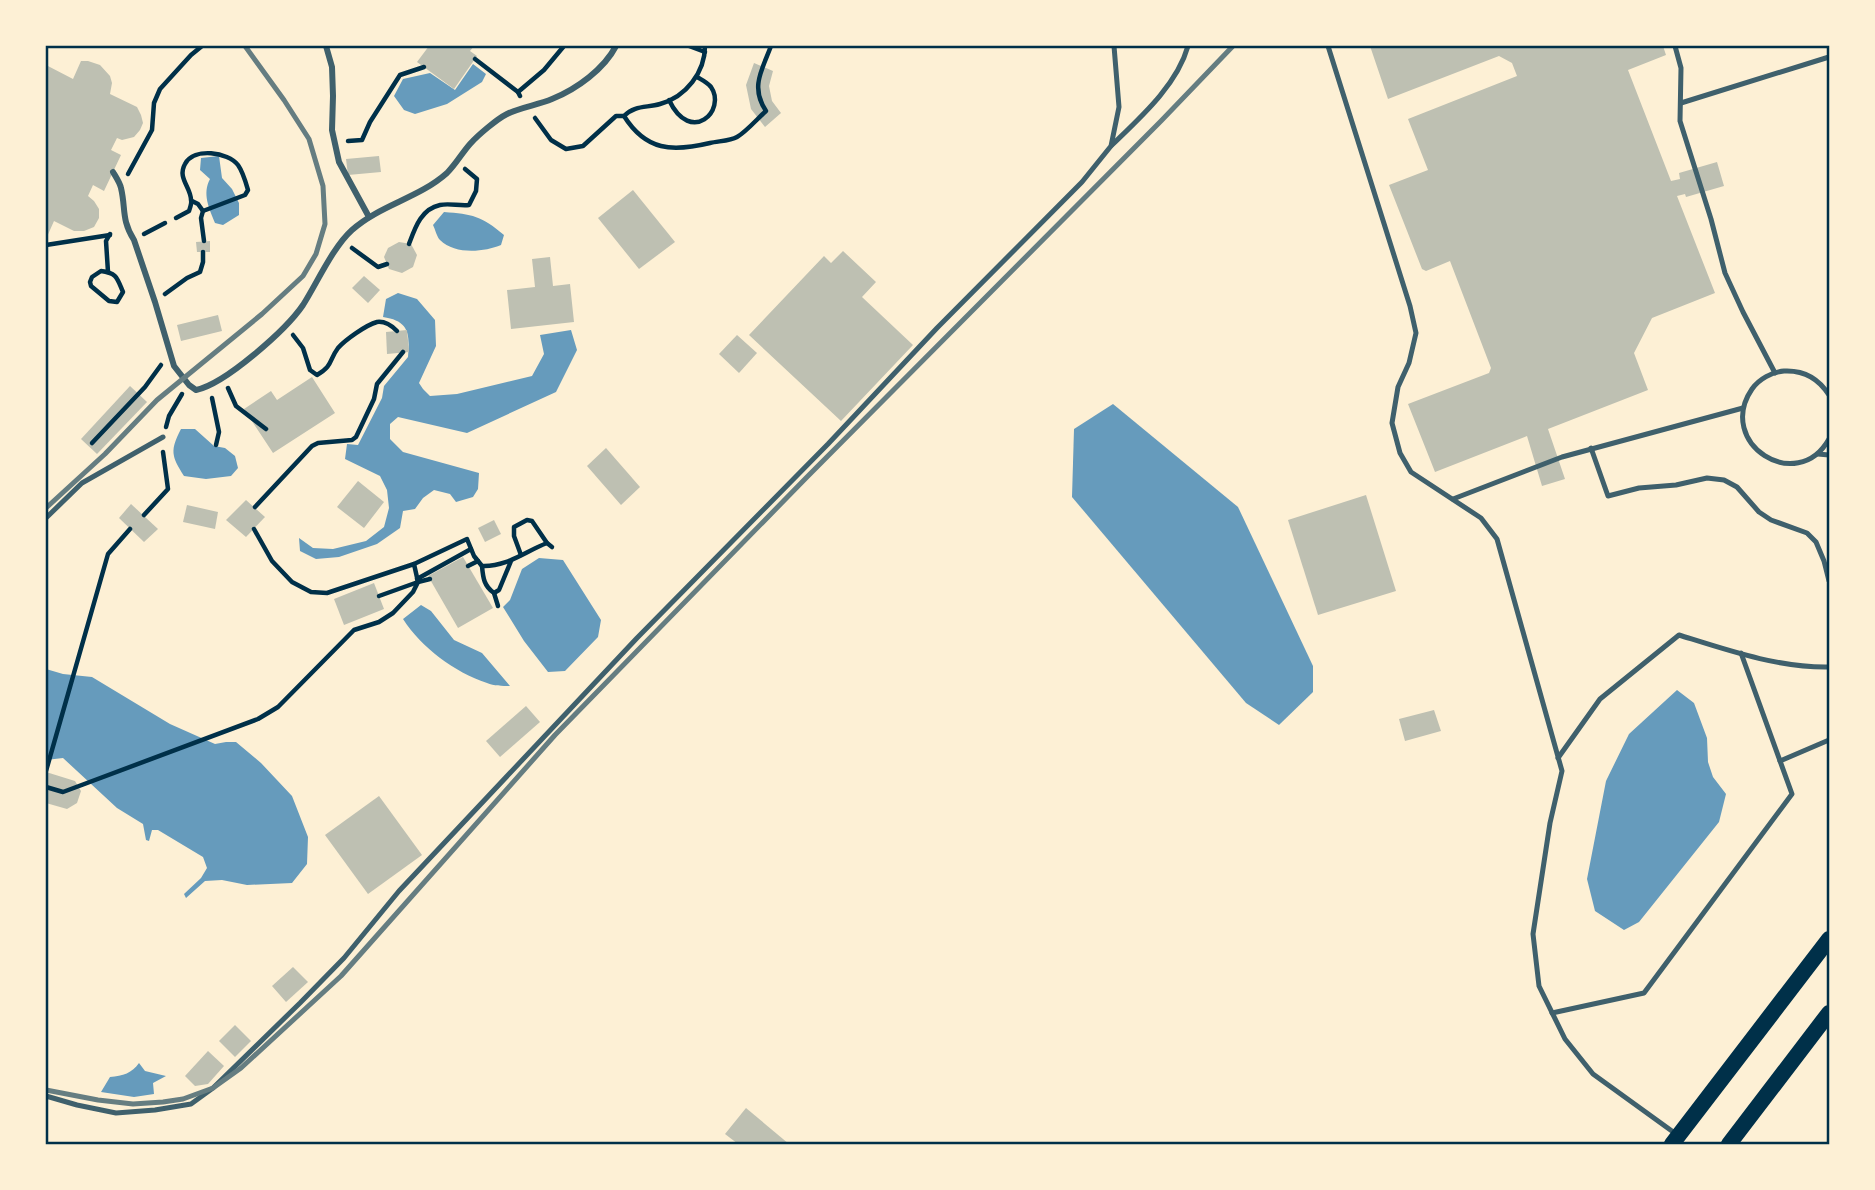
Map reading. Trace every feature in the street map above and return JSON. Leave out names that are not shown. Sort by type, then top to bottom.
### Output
[{"type":"main road","points":[[1681,1141],[1829,939]]},
{"type":"main road","points":[[1729,1144],[1829,1013]]},
{"type":"street","points":[[326,46],[332,67],[332,130],[339,162],[369,217]]},
{"type":"street","points":[[113,172],[121,186],[123,212],[128,230],[134,240],[155,302],[174,366],[196,390],[208,387],[245,362],[301,309],[349,232],[369,217],[447,173],[471,143],[506,114],[553,99],[587,79],[616,46]]},
{"type":"lane","points":[[1111,146],[1119,107],[1114,46]]},
{"type":"lane","points":[[46,1097],[116,1113],[191,1104],[213,1088],[344,958],[399,891],[637,638],[1082,182],[1111,146],[1165,91],[1188,46]]},
{"type":"lane","points":[[1328,46],[1410,306],[1416,333],[1409,363],[1398,387],[1392,423],[1400,453],[1411,472],[1481,518],[1497,539],[1562,771],[1550,823],[1533,934],[1539,986],[1564,1039],[1593,1074],[1681,1141]]},
{"type":"lane","points":[[1675,46],[1681,68],[1681,121],[1726,273],[1775,373]]},
{"type":"lane","points":[[1681,103],[1829,57]]},
{"type":"lane","points":[[1829,395],[1811,376],[1781,371],[1767,376],[1755,385],[1746,398],[1744,408],[1744,428],[1750,443],[1760,454],[1774,461],[1790,464],[1805,461],[1818,454],[1829,439]]},
{"type":"lane","points":[[1453,499],[1562,457],[1744,408]]},
{"type":"lane","points":[[46,518],[82,483],[162,440]]},
{"type":"lane","points":[[1591,448],[1608,496],[1707,478],[1724,480],[1737,487],[1759,512],[1771,520],[1807,533],[1816,542],[1829,581]]},
{"type":"lane","points":[[1818,454],[1829,455]]},
{"type":"lane","points":[[1558,758],[1600,699],[1679,635],[1741,653],[1805,667],[1829,667]]},
{"type":"lane","points":[[1552,1013],[1644,993],[1792,794],[1741,653]]},
{"type":"lane","points":[[1780,761],[1829,740]]},
{"type":"path","points":[[121,186],[152,130],[154,103],[160,89],[202,46]]},
{"type":"path","points":[[518,92],[544,70],[564,46]]},
{"type":"path","points":[[689,46],[705,52]]},
{"type":"path","points":[[475,59],[518,92],[551,140],[566,149],[583,146],[616,116],[624,116],[631,109],[663,103],[681,94],[697,77],[705,46]]},
{"type":"path","points":[[624,116],[634,131],[655,145],[698,146],[737,137],[765,111],[759,101],[758,80],[771,46]]},
{"type":"path","points":[[340,143],[362,140],[370,122],[400,75],[425,67]]},
{"type":"path","points":[[669,100],[675,113],[685,121],[697,122],[707,118],[714,107],[714,94],[709,85],[697,77]]},
{"type":"path","points":[[204,241],[201,218],[205,210],[245,195],[248,190],[238,165],[225,155],[208,153],[194,156],[185,164],[182,179],[192,201],[205,210]]},
{"type":"path","points":[[409,244],[417,223],[425,212],[441,204],[469,205],[476,191],[477,179],[457,162]]},
{"type":"path","points":[[176,218],[189,211],[192,201]]},
{"type":"path","points":[[108,272],[106,241],[123,212]]},
{"type":"path","points":[[134,240],[165,223]]},
{"type":"path","points":[[46,245],[110,235]]},
{"type":"path","points":[[344,241],[378,267],[387,264]]},
{"type":"path","points":[[155,302],[187,278],[200,272],[204,252]]},
{"type":"path","points":[[108,272],[116,276],[123,292],[117,302],[109,301],[91,286],[90,282],[96,273],[108,272]]},
{"type":"path","points":[[284,325],[303,348],[310,369],[317,375],[327,369],[339,348],[361,330],[378,322],[390,324],[397,331]]},
{"type":"path","points":[[92,443],[145,387],[170,352]]},
{"type":"path","points":[[255,507],[312,446],[352,440],[356,436],[374,399],[377,384],[403,352]]},
{"type":"path","points":[[224,378],[236,406],[266,429]]},
{"type":"path","points":[[144,515],[168,489],[162,440],[169,415],[189,385]]},
{"type":"path","points":[[208,387],[219,432],[216,445]]},
{"type":"path","points":[[521,555],[514,536],[514,527],[527,520],[532,521],[552,547]]},
{"type":"path","points":[[46,771],[107,554],[130,529]]},
{"type":"path","points":[[254,529],[272,561],[292,582],[311,592],[327,593],[414,564],[467,539],[482,566],[487,588],[494,593],[498,606]]},
{"type":"path","points":[[482,566],[511,561],[547,543]]},
{"type":"path","points":[[379,596],[418,580],[471,549]]},
{"type":"path","points":[[468,566],[478,561]]},
{"type":"path","points":[[494,593],[499,590],[511,561]]},
{"type":"path","points":[[46,787],[63,792],[258,719],[278,707],[354,630],[379,622],[393,613],[413,592],[418,580],[414,564]]},
{"type":"path","points":[[418,580],[430,579]]},
{"type":"water","points":[[473,64],[486,74],[482,82],[447,104],[415,114],[404,110],[394,96],[403,79],[430,73],[455,90]]},
{"type":"water","points":[[219,156],[222,178],[239,203],[239,215],[223,225],[215,223],[206,196],[210,179],[200,170],[201,158]]},
{"type":"water","points":[[444,212],[483,220],[504,235],[501,245],[470,251],[446,245],[439,239],[433,225]]},
{"type":"water","points":[[398,293],[417,299],[435,320],[436,346],[419,383],[430,396],[457,394],[532,376],[544,354],[540,335],[571,330],[577,350],[556,392],[467,433],[398,417],[390,424],[390,439],[403,452],[479,473],[478,489],[473,497],[456,502],[450,494],[434,490],[423,498],[415,509],[403,511],[400,528],[377,544],[339,557],[316,559],[300,551],[299,538],[313,548],[333,549],[366,541],[384,527],[389,508],[387,490],[380,476],[345,459],[347,444],[358,445],[382,398],[384,386],[408,357],[409,341],[403,325],[383,317],[386,299]]},
{"type":"water","points":[[1113,404],[1238,507],[1313,666],[1313,692],[1279,725],[1246,703],[1072,497],[1074,429]]},
{"type":"water","points":[[181,429],[195,429],[214,446],[225,448],[235,456],[238,468],[231,476],[206,479],[184,476],[176,463],[174,453],[175,442]]},
{"type":"water","points":[[539,558],[563,560],[601,620],[598,637],[565,671],[548,672],[503,607],[510,600],[522,569]]},
{"type":"water","points":[[421,605],[431,611],[454,640],[482,653],[510,686],[492,685],[475,678],[451,666],[429,649],[403,619]]},
{"type":"water","points":[[46,669],[92,677],[170,724],[215,744],[236,742],[261,763],[292,796],[308,837],[307,864],[292,883],[247,885],[222,880],[205,881],[186,898],[184,894],[201,878],[207,868],[203,857],[158,830],[152,830],[149,841],[146,840],[143,824],[117,808],[63,758],[46,760]]},
{"type":"water","points":[[1677,690],[1694,703],[1707,738],[1708,762],[1713,777],[1726,794],[1719,822],[1639,922],[1624,930],[1595,911],[1587,879],[1606,781],[1629,734]]},
{"type":"water","points":[[139,1063],[145,1071],[166,1076],[153,1083],[154,1094],[134,1097],[101,1092],[110,1077],[127,1073]]},
{"type":"building","points":[[429,46],[474,46],[470,51],[477,56],[454,89],[417,62]]},
{"type":"building","points":[[1370,46],[1663,46],[1666,55],[1628,70],[1671,181],[1680,179],[1679,173],[1717,162],[1724,186],[1686,197],[1685,194],[1677,196],[1715,293],[1652,318],[1634,353],[1648,390],[1548,429],[1565,479],[1542,486],[1527,436],[1435,472],[1408,404],[1489,373],[1491,368],[1450,261],[1426,271],[1422,269],[1389,185],[1428,170],[1408,119],[1517,76],[1512,63],[1499,56],[1388,99]]},
{"type":"building","points":[[81,61],[100,65],[110,76],[110,94],[137,107],[143,123],[134,137],[122,140],[117,138],[111,150],[121,155],[104,191],[93,185],[88,196],[99,209],[99,218],[94,227],[74,231],[54,221],[46,239],[46,65],[73,79]]},
{"type":"building","points":[[754,63],[773,71],[769,86],[772,101],[781,113],[765,127],[751,109],[746,85]]},
{"type":"building","points":[[379,156],[381,172],[348,175],[346,159]]},
{"type":"building","points":[[633,190],[675,242],[639,269],[598,218]]},
{"type":"building","points":[[210,241],[210,252],[197,252],[196,242]]},
{"type":"building","points":[[399,242],[411,244],[417,255],[413,267],[402,273],[389,269],[384,257],[388,248]]},
{"type":"building","points":[[843,251],[876,282],[862,297],[913,345],[841,421],[749,335],[824,256],[831,263]]},
{"type":"building","points":[[550,257],[553,286],[570,284],[574,322],[511,329],[507,290],[535,287],[532,259]]},
{"type":"building","points":[[364,276],[380,290],[368,303],[352,288]]},
{"type":"building","points":[[218,315],[222,331],[181,341],[177,325]]},
{"type":"building","points":[[407,330],[409,352],[387,354],[386,332]]},
{"type":"building","points":[[737,335],[757,353],[739,373],[719,354]]},
{"type":"building","points":[[312,377],[335,413],[273,453],[244,409],[271,391],[277,400]]},
{"type":"building","points":[[130,386],[147,402],[97,454],[81,439]]},
{"type":"building","points":[[606,448],[640,487],[621,505],[587,466]]},
{"type":"building","points":[[358,481],[384,502],[364,528],[337,507]]},
{"type":"building","points":[[1366,495],[1396,591],[1318,615],[1288,520]]},
{"type":"building","points":[[246,500],[265,517],[246,537],[226,520]]},
{"type":"building","points":[[131,504],[158,529],[144,542],[119,518]]},
{"type":"building","points":[[187,505],[218,512],[215,529],[183,522]]},
{"type":"building","points":[[494,520],[501,534],[485,542],[478,528]]},
{"type":"building","points":[[463,557],[493,608],[458,628],[428,576]]},
{"type":"building","points":[[374,583],[384,609],[344,625],[334,599]]},
{"type":"building","points":[[526,706],[540,722],[500,757],[486,741]]},
{"type":"building","points":[[1434,710],[1441,731],[1405,741],[1399,719]]},
{"type":"building","points":[[46,772],[75,781],[81,791],[77,803],[67,809],[46,803]]},
{"type":"building","points":[[379,796],[422,855],[368,894],[325,835]]},
{"type":"building","points":[[293,967],[308,982],[286,1002],[272,986]]},
{"type":"building","points":[[235,1025],[251,1041],[235,1057],[219,1041]]},
{"type":"building","points":[[208,1051],[224,1066],[208,1084],[195,1086],[185,1076]]},
{"type":"building","points":[[746,1108],[789,1144],[738,1144],[725,1134]]},
{"type":"railway","points":[[46,508],[105,454],[157,400],[262,314],[303,276],[316,254],[325,224],[323,186],[309,139],[245,46]]},
{"type":"railway","points":[[46,1090],[133,1104],[163,1102],[183,1099],[213,1088],[241,1068],[341,976],[555,735],[1233,46]]}]
